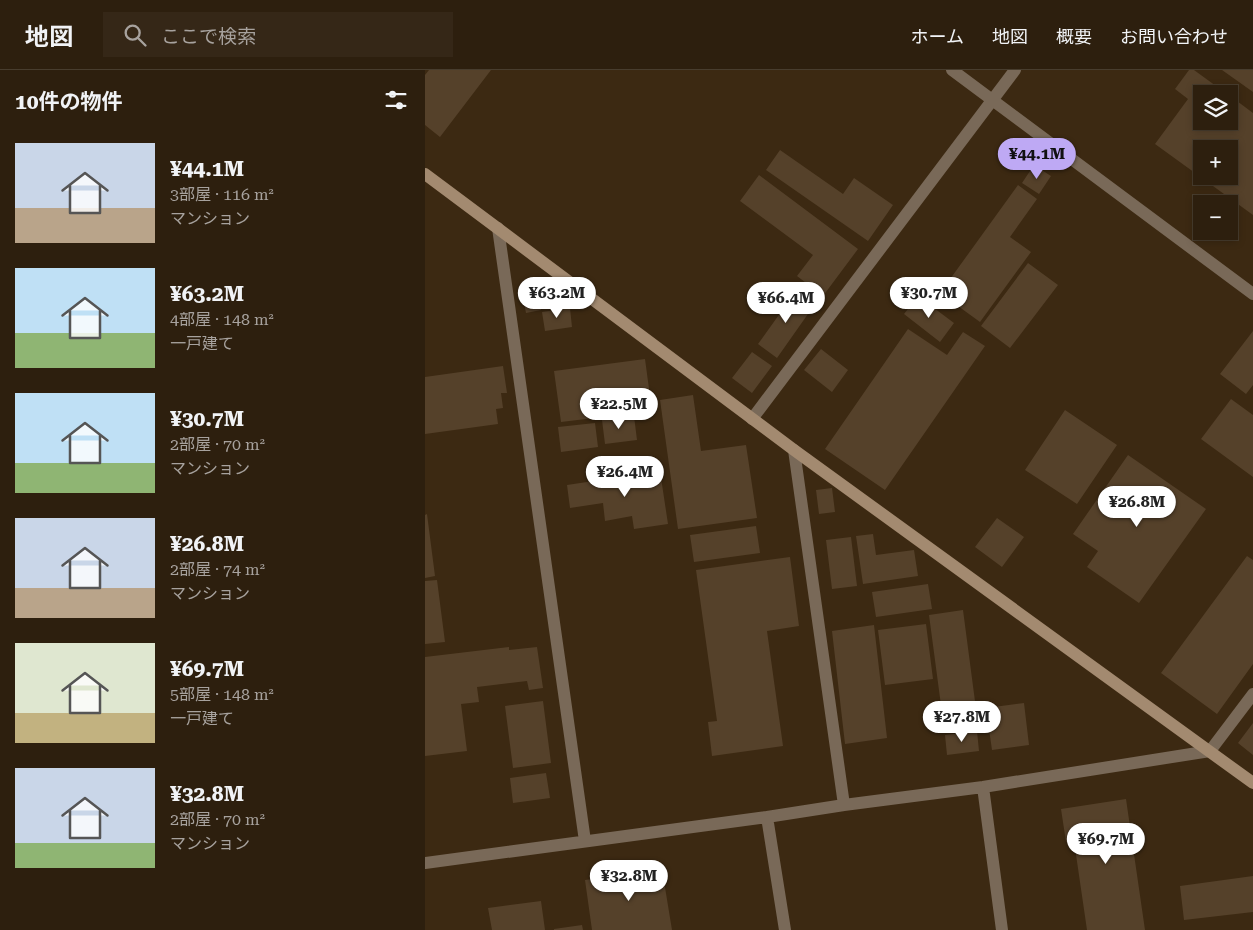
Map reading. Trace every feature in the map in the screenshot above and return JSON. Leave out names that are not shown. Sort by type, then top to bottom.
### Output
[{"type":"street","points":[[952,70],[1253,294]]},
{"type":"street","points":[[752,419],[1015,70]]},
{"type":"street","points":[[425,174],[794,450],[1253,783]]},
{"type":"street","points":[[499,228],[585,841]]},
{"type":"street","points":[[794,450],[844,805]]},
{"type":"street","points":[[425,863],[983,787],[1210,751],[1253,694]]},
{"type":"street","points":[[983,787],[1002,930]]},
{"type":"street","points":[[767,817],[785,930]]},
{"type":"building","points":[[429,70],[491,70],[440,137],[425,125],[425,75]]},
{"type":"building","points":[[1189,70],[1194,70],[1215,85],[1193,85],[1193,130],[1238,130],[1238,102],[1253,113],[1253,215],[1238,204],[1238,195],[1225,195],[1212,185],[1238,185],[1238,140],[1193,140],[1193,172],[1155,144],[1188,99],[1175,89]]},
{"type":"building","points":[[1222,70],[1253,70],[1253,92]]},
{"type":"building","points":[[780,150],[843,194],[854,178],[893,205],[868,241],[766,170]]},
{"type":"building","points":[[1034,165],[1051,176],[1039,194],[1022,183]]},
{"type":"building","points":[[759,175],[858,249],[823,296],[797,276],[813,255],[740,201]]},
{"type":"building","points":[[1018,185],[1037,199],[1010,237],[1031,252],[980,322],[940,293]]},
{"type":"building","points":[[1028,263],[1058,285],[1010,348],[981,326]]},
{"type":"building","points":[[537,284],[541,310],[526,313],[521,287]]},
{"type":"building","points":[[796,291],[815,304],[777,358],[758,344]]},
{"type":"building","points":[[918,296],[954,323],[940,342],[904,314]]},
{"type":"building","points":[[570,308],[572,327],[545,331],[542,312]]},
{"type":"building","points":[[908,329],[947,355],[963,332],[985,346],[885,490],[825,449]]},
{"type":"building","points":[[1253,331],[1253,385],[1246,394],[1220,374]]},
{"type":"building","points":[[821,349],[848,370],[832,392],[804,370]]},
{"type":"building","points":[[752,352],[772,366],[752,393],[732,378]]},
{"type":"building","points":[[645,359],[652,411],[561,422],[554,371]]},
{"type":"building","points":[[503,366],[507,393],[501,393],[503,408],[496,409],[498,424],[425,434],[425,377]]},
{"type":"building","points":[[693,395],[701,451],[746,445],[757,518],[678,529],[660,400]]},
{"type":"building","points":[[1231,399],[1253,415],[1253,477],[1201,439]]},
{"type":"building","points":[[1065,410],[1117,445],[1077,504],[1025,470]]},
{"type":"building","points":[[634,416],[637,440],[605,444],[602,420]]},
{"type":"building","points":[[595,423],[598,447],[561,452],[558,427]]},
{"type":"building","points":[[1128,455],[1206,509],[1139,603],[1087,567],[1098,551],[1073,534]]},
{"type":"building","points":[[660,471],[668,524],[634,529],[632,516],[605,521],[603,503],[570,508],[567,485]]},
{"type":"building","points":[[832,488],[835,512],[819,514],[816,490]]},
{"type":"building","points":[[427,514],[435,576],[425,578],[425,515]]},
{"type":"building","points":[[997,518],[1024,537],[1002,567],[975,547]]},
{"type":"building","points":[[756,526],[760,553],[694,562],[690,535]]},
{"type":"building","points":[[873,534],[876,555],[914,550],[918,576],[863,584],[856,536]]},
{"type":"building","points":[[851,537],[857,586],[832,589],[826,540]]},
{"type":"building","points":[[1247,556],[1253,560],[1253,664],[1217,714],[1161,673]]},
{"type":"building","points":[[790,557],[799,626],[767,631],[783,746],[712,756],[708,722],[717,721],[696,570]]},
{"type":"building","points":[[437,580],[445,642],[425,644],[425,581]]},
{"type":"building","points":[[928,584],[932,609],[876,617],[872,592]]},
{"type":"building","points":[[963,610],[978,724],[944,728],[929,615]]},
{"type":"building","points":[[926,624],[933,679],[885,685],[878,630]]},
{"type":"building","points":[[874,625],[887,738],[845,744],[832,631]]},
{"type":"building","points":[[509,647],[509,650],[537,647],[543,688],[529,690],[527,681],[477,687],[479,702],[461,704],[467,751],[425,756],[425,657]]},
{"type":"building","points":[[543,701],[551,763],[513,768],[505,706]]},
{"type":"building","points":[[1024,703],[1029,745],[992,750],[986,708]]},
{"type":"building","points":[[1253,723],[1253,755],[1238,743]]},
{"type":"building","points":[[977,731],[979,751],[947,755],[945,735]]},
{"type":"building","points":[[546,773],[550,798],[513,803],[510,778]]},
{"type":"building","points":[[1126,799],[1145,930],[1087,930],[1074,841],[1066,842],[1061,809]]},
{"type":"building","points":[[662,869],[672,930],[592,930],[585,880]]},
{"type":"building","points":[[1253,876],[1253,912],[1184,920],[1180,886]]},
{"type":"building","points":[[541,901],[545,930],[492,930],[488,908]]},
{"type":"building","points":[[582,925],[583,930],[554,930],[554,929]]}]
